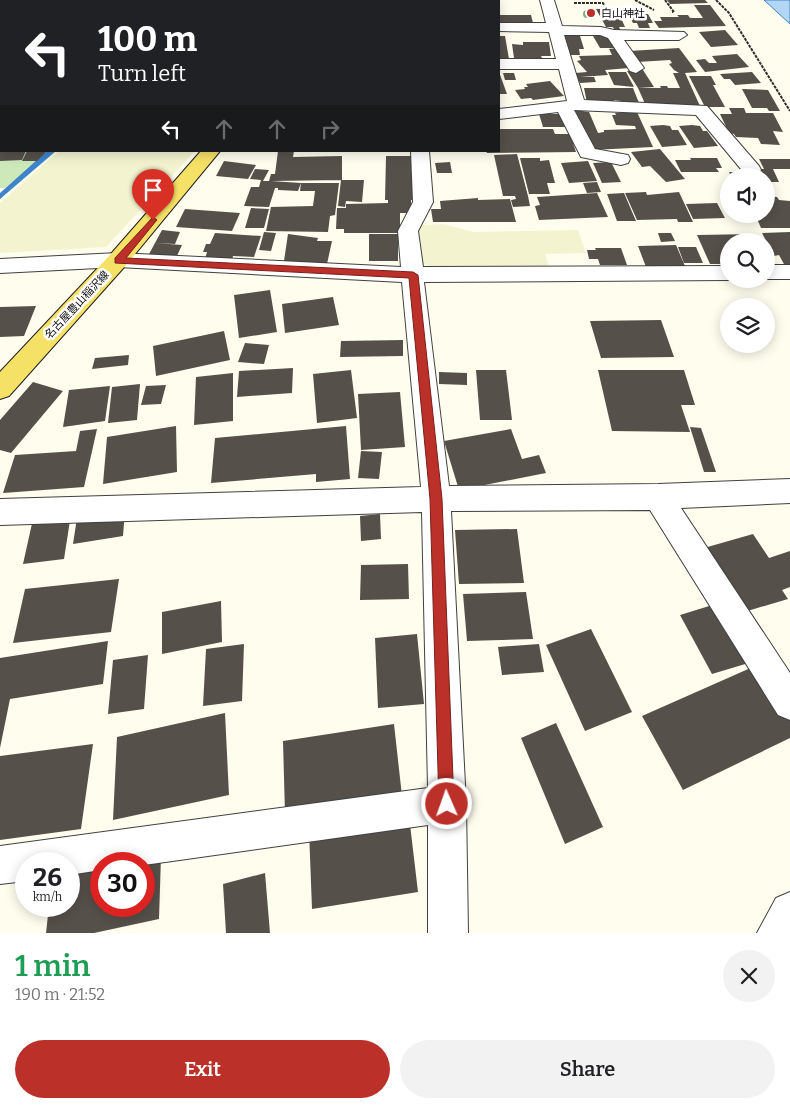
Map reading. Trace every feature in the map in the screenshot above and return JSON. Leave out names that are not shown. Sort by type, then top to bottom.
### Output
[{"type":"main road","name":"名古屋豊山稲沢線","points":[[0,389],[118,260],[210,152]]},
{"type":"street","points":[[547,1],[566,64],[571,106],[588,153],[621,159]]},
{"type":"street","points":[[500,27],[601,31],[613,35],[679,34]]},
{"type":"street","points":[[613,35],[636,68]]},
{"type":"street","points":[[500,64],[566,64]]},
{"type":"street","points":[[500,114],[571,106],[701,110],[750,168]]},
{"type":"street","points":[[420,152],[423,202],[408,231],[436,499],[447,804],[448,933]]},
{"type":"street","points":[[0,266],[118,260],[413,275],[720,273]]},
{"type":"street","points":[[775,273],[790,272]]},
{"type":"street","points":[[0,512],[436,499],[658,497],[790,491]]},
{"type":"street","points":[[658,497],[790,703]]},
{"type":"street","points":[[0,864],[447,804]]},
{"type":"street","points":[[777,933],[790,912]]},
{"type":"path","points":[[635,0],[658,12]]},
{"type":"path","points":[[665,0],[674,12],[666,12]]},
{"type":"path","points":[[716,0],[729,13],[790,111]]},
{"type":"path","points":[[547,1],[603,3],[606,9]]},
{"type":"green space","points":[[0,152],[48,152],[5,188],[0,188]]},
{"type":"green space","points":[[58,152],[194,152],[106,247],[0,253],[0,203]]},
{"type":"green space","points":[[443,224],[474,232],[578,230],[586,253],[545,254],[549,267],[434,268],[420,263],[417,231],[422,225]]},
{"type":"water","points":[[764,0],[790,0],[790,24]]},
{"type":"building","points":[[667,0],[705,0],[708,3],[670,4]]},
{"type":"building","points":[[694,5],[710,5],[726,26],[659,28],[654,21],[662,21],[660,17],[679,17],[677,15],[703,18]]},
{"type":"building","points":[[596,9],[617,9],[625,27],[619,27],[621,31],[615,31],[613,27],[606,27]]},
{"type":"building","points":[[628,14],[648,14],[653,23],[648,23],[650,28],[639,28],[637,23],[633,23]]},
{"type":"building","points":[[500,15],[531,15],[533,23],[500,23]]},
{"type":"building","points":[[725,30],[738,45],[711,47],[699,32]]},
{"type":"building","points":[[563,33],[577,33],[580,36],[584,49],[579,49],[580,55],[570,55]]},
{"type":"building","points":[[607,35],[615,48],[600,48],[593,36]]},
{"type":"building","points":[[500,36],[505,36],[509,59],[500,59]]},
{"type":"building","points":[[523,42],[549,42],[551,56],[541,56],[542,58],[514,58],[512,44],[523,45]]},
{"type":"building","points":[[617,48],[629,68],[605,70],[608,75],[580,77],[594,77],[596,82],[580,83],[575,73],[587,72],[577,61],[581,60],[579,56],[612,55],[609,49]]},
{"type":"building","points":[[679,48],[697,72],[685,73],[700,106],[646,106],[638,88],[661,88],[660,86],[667,86],[668,88],[680,88],[673,73],[679,73],[669,64],[672,63],[670,60],[637,62],[629,51]]},
{"type":"building","points":[[737,54],[749,67],[705,72],[696,60],[705,59],[709,63],[717,63],[712,56]]},
{"type":"building","points":[[643,70],[654,87],[638,88],[627,71]]},
{"type":"building","points":[[608,72],[626,72],[634,87],[614,85]]},
{"type":"building","points":[[752,72],[761,83],[735,85],[730,79],[724,79],[720,74]]},
{"type":"building","points":[[503,73],[514,73],[516,80],[505,80]]},
{"type":"building","points":[[500,75],[507,94],[500,94]]},
{"type":"building","points":[[689,76],[711,76],[716,85],[713,85],[725,107],[705,107]]},
{"type":"building","points":[[550,81],[564,96],[533,100],[531,98],[521,99],[515,90],[525,89],[524,87],[528,87],[526,84]]},
{"type":"building","points":[[584,88],[633,88],[639,103],[622,103],[621,101],[614,100],[615,103],[587,103]]},
{"type":"building","points":[[742,89],[768,90],[780,111],[769,111],[767,108],[752,108]]},
{"type":"building","points":[[729,108],[744,108],[746,113],[773,113],[783,132],[773,131],[780,145],[761,144],[758,138],[736,137],[734,134],[729,133],[720,114],[732,114]]},
{"type":"building","points":[[575,110],[589,112],[598,133],[604,132],[604,130],[636,129],[635,126],[616,125],[612,115],[616,115],[615,113],[637,112],[653,147],[591,150]]},
{"type":"building","points":[[539,114],[560,114],[565,127],[543,127]]},
{"type":"building","points":[[650,126],[670,126],[672,130],[678,130],[687,145],[662,147]]},
{"type":"building","points":[[679,126],[700,126],[703,131],[707,131],[718,146],[694,148]]},
{"type":"building","points":[[500,129],[553,129],[555,134],[570,134],[576,152],[487,153],[500,152]]},
{"type":"building","points":[[660,149],[685,179],[666,182],[650,166],[642,167],[631,152]]},
{"type":"building","points":[[0,152],[26,152],[22,160],[0,161]]},
{"type":"building","points":[[26,152],[46,152],[37,161],[22,161]]},
{"type":"building","points":[[278,152],[294,152],[293,157],[342,156],[342,180],[271,181],[301,183],[298,191],[278,190],[278,188],[275,188],[269,207],[244,206],[251,187],[259,187],[261,180],[250,179],[255,169],[269,170],[263,181],[269,181],[271,174],[275,174]]},
{"type":"building","points":[[517,154],[530,206],[513,207],[511,200],[516,199],[515,196],[503,196],[494,155]]},
{"type":"building","points":[[386,156],[413,156],[415,200],[411,200],[411,213],[400,213],[400,233],[344,233],[344,229],[336,229],[337,208],[346,208],[346,204],[388,203],[388,200],[385,200]]},
{"type":"building","points":[[520,158],[540,158],[540,161],[549,160],[555,183],[547,183],[550,194],[529,194]]},
{"type":"building","points":[[690,158],[717,158],[722,168],[716,168],[719,172],[681,172],[675,160],[691,160]]},
{"type":"building","points":[[759,159],[790,159],[790,169],[764,168]]},
{"type":"building","points":[[224,161],[256,165],[248,179],[216,176]]},
{"type":"building","points":[[588,161],[597,181],[569,183],[561,163]]},
{"type":"building","points":[[450,162],[452,173],[437,173],[435,163]]},
{"type":"building","points":[[611,162],[621,182],[602,183],[593,163]]},
{"type":"building","points":[[775,173],[779,182],[775,182]]},
{"type":"building","points":[[341,180],[364,180],[362,202],[346,201],[345,207],[338,206]]},
{"type":"building","points":[[597,182],[601,192],[587,193],[583,183]]},
{"type":"building","points":[[301,183],[339,183],[335,215],[330,216],[328,232],[266,231],[271,207],[313,206],[315,191],[300,191]]},
{"type":"building","points":[[646,192],[647,195],[679,192],[693,222],[678,222],[677,219],[637,220],[625,193]]},
{"type":"building","points":[[597,193],[608,217],[539,220],[535,206],[540,205],[537,197]]},
{"type":"building","points":[[624,193],[636,221],[617,221],[607,194]]},
{"type":"building","points":[[775,197],[779,200],[790,201],[790,228],[761,228],[759,223],[775,223]]},
{"type":"building","points":[[478,198],[478,200],[510,199],[516,222],[433,222],[431,209],[441,209],[440,201]]},
{"type":"building","points":[[717,203],[720,209],[720,218],[693,219],[686,204]]},
{"type":"building","points":[[251,208],[269,209],[264,228],[245,228]]},
{"type":"building","points":[[185,209],[240,213],[232,231],[176,227]]},
{"type":"building","points":[[162,230],[180,232],[175,244],[155,243]]},
{"type":"building","points":[[264,232],[276,233],[271,251],[259,250]]},
{"type":"building","points":[[790,232],[790,265],[785,266],[779,255],[775,256],[775,233],[762,233]]},
{"type":"building","points":[[215,233],[261,236],[254,257],[233,256],[232,260],[205,259],[207,252],[203,252],[206,244],[210,244]]},
{"type":"building","points":[[658,233],[671,233],[675,241],[661,242]]},
{"type":"building","points":[[288,234],[318,238],[317,241],[332,241],[327,264],[284,261]]},
{"type":"building","points":[[369,234],[398,234],[398,261],[369,261]]},
{"type":"building","points":[[697,235],[720,235],[720,264],[710,264]]},
{"type":"building","points":[[155,243],[182,245],[176,258],[148,256]]},
{"type":"building","points":[[676,245],[685,266],[646,267],[638,246]]},
{"type":"building","points":[[678,247],[696,247],[703,263],[684,263]]},
{"type":"building","points":[[595,248],[621,248],[627,265],[600,265],[598,259],[589,259],[587,250],[596,250]]},
{"type":"building","points":[[270,290],[277,332],[239,338],[234,295]]},
{"type":"building","points":[[333,297],[339,325],[285,333],[282,304]]},
{"type":"building","points":[[36,306],[24,336],[0,337],[0,307]]},
{"type":"building","points":[[661,320],[674,357],[601,358],[590,321]]},
{"type":"building","points":[[224,331],[230,360],[156,376],[153,346]]},
{"type":"building","points":[[403,340],[403,356],[340,357],[341,341]]},
{"type":"building","points":[[245,343],[269,345],[264,364],[238,362]]},
{"type":"building","points":[[129,355],[128,365],[92,369],[95,358]]},
{"type":"building","points":[[293,368],[292,393],[237,397],[239,371]]},
{"type":"building","points":[[351,370],[357,418],[317,423],[313,374]]},
{"type":"building","points":[[476,370],[506,370],[512,420],[480,420]]},
{"type":"building","points":[[598,370],[684,370],[695,405],[681,405],[690,432],[612,431]]},
{"type":"building","points":[[439,372],[467,373],[467,385],[439,384]]},
{"type":"building","points":[[233,373],[233,421],[194,425],[196,377]]},
{"type":"building","points":[[33,382],[63,391],[11,453],[0,450],[0,420]]},
{"type":"building","points":[[140,384],[137,420],[108,423],[112,387]]},
{"type":"building","points":[[166,385],[161,404],[141,405],[146,386]]},
{"type":"building","points":[[110,386],[105,421],[63,427],[69,390]]},
{"type":"building","points":[[400,392],[405,447],[361,450],[358,394]]},
{"type":"building","points":[[176,426],[177,472],[103,484],[107,437]]},
{"type":"building","points":[[346,426],[350,479],[316,482],[316,474],[211,483],[215,438]]},
{"type":"building","points":[[690,427],[701,428],[716,472],[704,472]]},
{"type":"building","points":[[97,429],[84,487],[3,493],[15,455],[76,451],[80,431]]},
{"type":"building","points":[[511,429],[522,459],[539,455],[546,473],[459,490],[444,441]]},
{"type":"building","points":[[361,451],[382,452],[379,479],[358,478]]},
{"type":"building","points":[[125,511],[123,536],[73,544],[77,518]]},
{"type":"building","points":[[71,514],[64,559],[23,564],[33,519]]},
{"type":"building","points":[[380,514],[381,539],[361,541],[360,516]]},
{"type":"building","points":[[517,529],[524,583],[459,584],[455,530]]},
{"type":"building","points":[[753,534],[769,558],[790,551],[790,587],[782,590],[788,599],[744,612],[704,548]]},
{"type":"building","points":[[408,564],[409,599],[360,600],[361,565]]},
{"type":"building","points":[[119,579],[111,632],[13,643],[25,589]]},
{"type":"building","points":[[526,592],[533,639],[467,641],[463,594]]},
{"type":"building","points":[[221,601],[222,642],[162,654],[162,612]]},
{"type":"building","points":[[719,603],[752,662],[712,674],[680,615]]},
{"type":"building","points":[[591,629],[632,712],[585,731],[546,645]]},
{"type":"building","points":[[417,634],[424,704],[378,708],[375,638]]},
{"type":"building","points":[[108,641],[103,684],[10,699],[0,748],[0,658]]},
{"type":"building","points":[[244,644],[242,701],[203,706],[206,649]]},
{"type":"building","points":[[539,644],[544,672],[502,675],[498,647]]},
{"type":"building","points":[[148,655],[144,709],[108,714],[113,660]]},
{"type":"building","points":[[755,666],[790,718],[790,738],[683,790],[642,716]]},
{"type":"building","points":[[225,713],[229,795],[113,820],[117,737]]},
{"type":"building","points":[[556,723],[603,827],[565,844],[521,738]]},
{"type":"building","points":[[394,724],[402,796],[285,814],[283,741]]},
{"type":"building","points":[[93,744],[81,829],[0,840],[0,756]]},
{"type":"building","points":[[409,816],[418,892],[312,909],[309,830]]},
{"type":"building","points":[[161,856],[159,919],[94,933],[46,933],[48,917],[80,917],[80,873],[90,871],[90,917],[155,917],[155,859]]},
{"type":"building","points":[[265,873],[270,933],[226,933],[223,884]]},
{"type":"waterway","points":[[0,197],[51,152]]},
{"type":"place","name":"白山神社","points":[[591,13]]},
{"type":"route","points":[[153,220],[118,260],[313,272],[413,275],[436,499],[447,804]]}]
